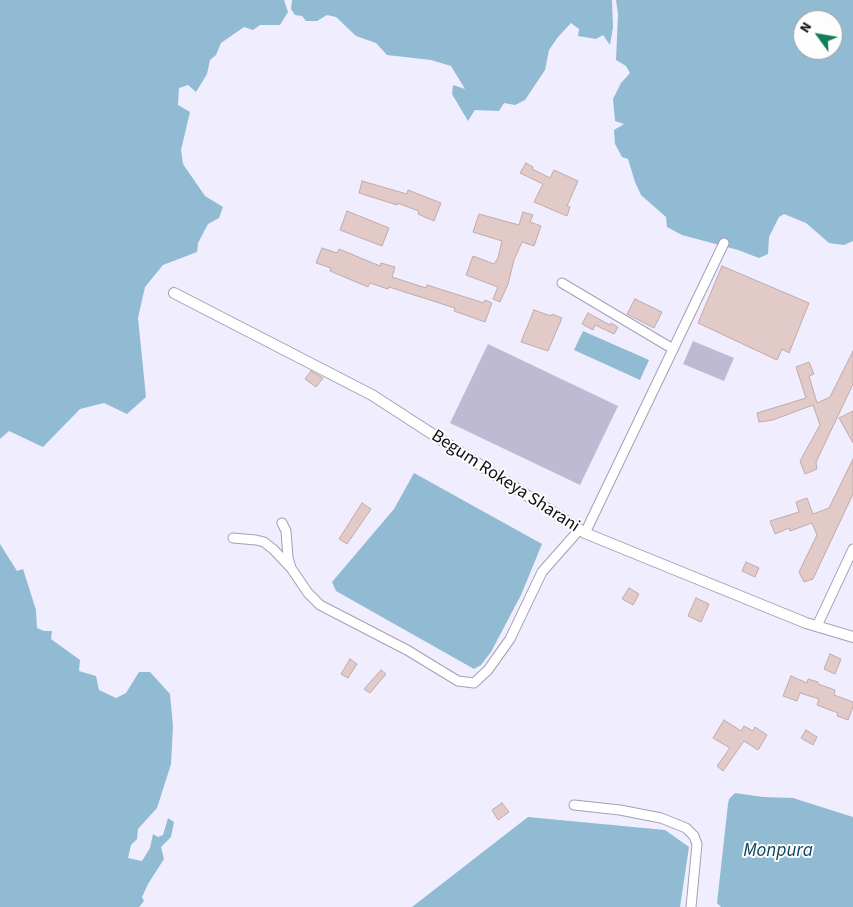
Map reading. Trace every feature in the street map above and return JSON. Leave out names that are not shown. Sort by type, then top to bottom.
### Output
[{"type":"street","points":[[233,538],[264,542],[291,568],[308,593],[320,605],[407,650],[458,681],[474,683],[488,670],[510,639],[542,572],[582,532],[674,349],[724,244]]},
{"type":"street","points":[[562,283],[674,349]]},
{"type":"street","name":"Begum Rokeya Sharani","points":[[174,293],[372,395],[582,532],[806,623],[853,637]]},
{"type":"street","points":[[282,523],[286,531],[288,558],[291,568]]},
{"type":"street","points":[[817,626],[853,550]]},
{"type":"street","points":[[574,805],[620,810],[661,818],[686,828],[694,836],[697,844],[691,907]]},
{"type":"shaded area","points":[[693,341],[734,358],[724,381],[683,364]]},
{"type":"shaded area","points":[[488,344],[618,406],[580,485],[450,423]]},
{"type":"water","points":[[0,0],[284,0],[288,12],[280,25],[260,25],[253,30],[244,27],[221,43],[216,55],[210,60],[207,74],[196,92],[188,85],[179,88],[178,105],[190,112],[181,150],[183,164],[205,196],[223,207],[219,218],[208,224],[198,243],[197,252],[163,265],[145,287],[138,318],[146,397],[127,414],[104,403],[80,409],[43,447],[9,431],[0,439]]},
{"type":"water","points":[[292,0],[612,0],[613,27],[610,45],[603,35],[596,39],[578,36],[579,29],[571,23],[549,50],[545,70],[525,100],[515,105],[504,103],[499,111],[475,110],[468,121],[452,94],[453,85],[465,89],[451,66],[431,60],[387,55],[376,43],[356,36],[336,17],[327,15],[317,21],[306,21],[302,16],[295,15],[291,9]]},
{"type":"water","points":[[616,0],[853,0],[853,241],[844,245],[829,243],[806,223],[784,214],[779,217],[769,237],[768,254],[759,258],[738,250],[682,235],[667,227],[666,217],[641,195],[628,159],[622,157],[615,144],[614,130],[624,124],[615,121],[613,99],[621,83],[630,73],[626,66],[616,60],[618,14]]},
{"type":"water","points":[[583,331],[649,360],[640,380],[574,350]]},
{"type":"water","points":[[414,473],[542,544],[521,595],[491,652],[481,665],[474,669],[336,591],[332,582],[394,509]]},
{"type":"water","points":[[0,544],[17,571],[23,569],[36,610],[37,628],[44,631],[52,631],[51,639],[80,660],[79,671],[96,676],[99,690],[116,698],[126,693],[139,672],[150,672],[170,694],[173,726],[171,764],[157,808],[138,829],[137,839],[131,845],[128,858],[142,861],[150,848],[153,834],[158,837],[163,835],[168,818],[174,822],[171,837],[161,847],[164,859],[148,884],[142,897],[144,901],[139,907],[0,907]]},
{"type":"water","name":"Monpura","points":[[735,793],[763,797],[793,798],[853,817],[853,907],[721,907],[717,903],[728,804],[729,799]]},
{"type":"water","points":[[528,817],[665,830],[689,847],[680,907],[412,907]]},
{"type":"building","points":[[526,163],[533,167],[532,169],[550,178],[554,170],[578,181],[567,206],[570,207],[567,216],[534,202],[543,184],[520,173]]},
{"type":"building","points":[[362,181],[407,194],[408,190],[441,203],[434,221],[418,214],[419,211],[359,193]]},
{"type":"building","points":[[347,211],[389,228],[382,246],[340,230]]},
{"type":"building","points":[[523,212],[533,215],[530,222],[541,226],[534,246],[522,242],[500,302],[493,299],[498,287],[466,275],[473,256],[494,264],[498,258],[502,241],[473,232],[479,214],[519,225]]},
{"type":"building","points":[[322,248],[337,253],[339,249],[380,266],[381,263],[395,267],[392,277],[426,288],[427,285],[484,303],[485,300],[492,303],[485,322],[454,311],[455,308],[389,287],[388,289],[370,283],[368,287],[330,271],[331,268],[316,263]]},
{"type":"building","points":[[722,266],[809,303],[789,353],[782,349],[777,360],[698,323]]},
{"type":"building","points":[[635,299],[662,312],[654,328],[627,314]]},
{"type":"building","points":[[534,310],[562,318],[548,351],[521,342]]},
{"type":"building","points":[[588,313],[610,325],[611,323],[618,327],[614,334],[595,325],[593,330],[582,324]]},
{"type":"building","points":[[853,351],[853,384],[816,462],[817,469],[805,474],[800,461],[820,425],[813,405],[773,420],[759,422],[757,413],[806,398],[796,367],[809,362],[814,374],[809,376],[817,403],[830,397]]},
{"type":"building","points":[[311,371],[323,378],[316,387],[305,379]]},
{"type":"building","points":[[853,411],[853,443],[839,418]]},
{"type":"building","points":[[853,459],[853,494],[813,579],[804,582],[799,572],[817,535],[812,523],[790,531],[789,528],[775,534],[770,521],[799,512],[796,502],[807,498],[813,514],[829,508]]},
{"type":"building","points":[[362,503],[371,509],[347,544],[339,539]]},
{"type":"building","points":[[746,562],[759,568],[755,577],[742,571]]},
{"type":"building","points":[[629,588],[639,594],[633,605],[622,599]]},
{"type":"building","points":[[696,598],[709,604],[701,622],[688,616]]},
{"type":"building","points":[[830,654],[841,659],[835,674],[824,669]]},
{"type":"building","points":[[350,659],[357,664],[348,678],[341,674]]},
{"type":"building","points":[[381,670],[386,674],[370,693],[364,689]]},
{"type":"building","points":[[791,676],[807,683],[808,679],[818,682],[818,684],[835,690],[834,695],[853,702],[848,720],[837,716],[838,713],[817,705],[819,699],[800,693],[797,701],[783,696]]},
{"type":"building","points":[[724,720],[741,731],[744,726],[753,731],[755,727],[767,735],[758,750],[744,741],[723,771],[717,766],[730,748],[713,738]]},
{"type":"building","points":[[806,730],[817,737],[813,745],[801,738]]},
{"type":"building","points":[[502,803],[509,812],[498,820],[492,810]]}]
